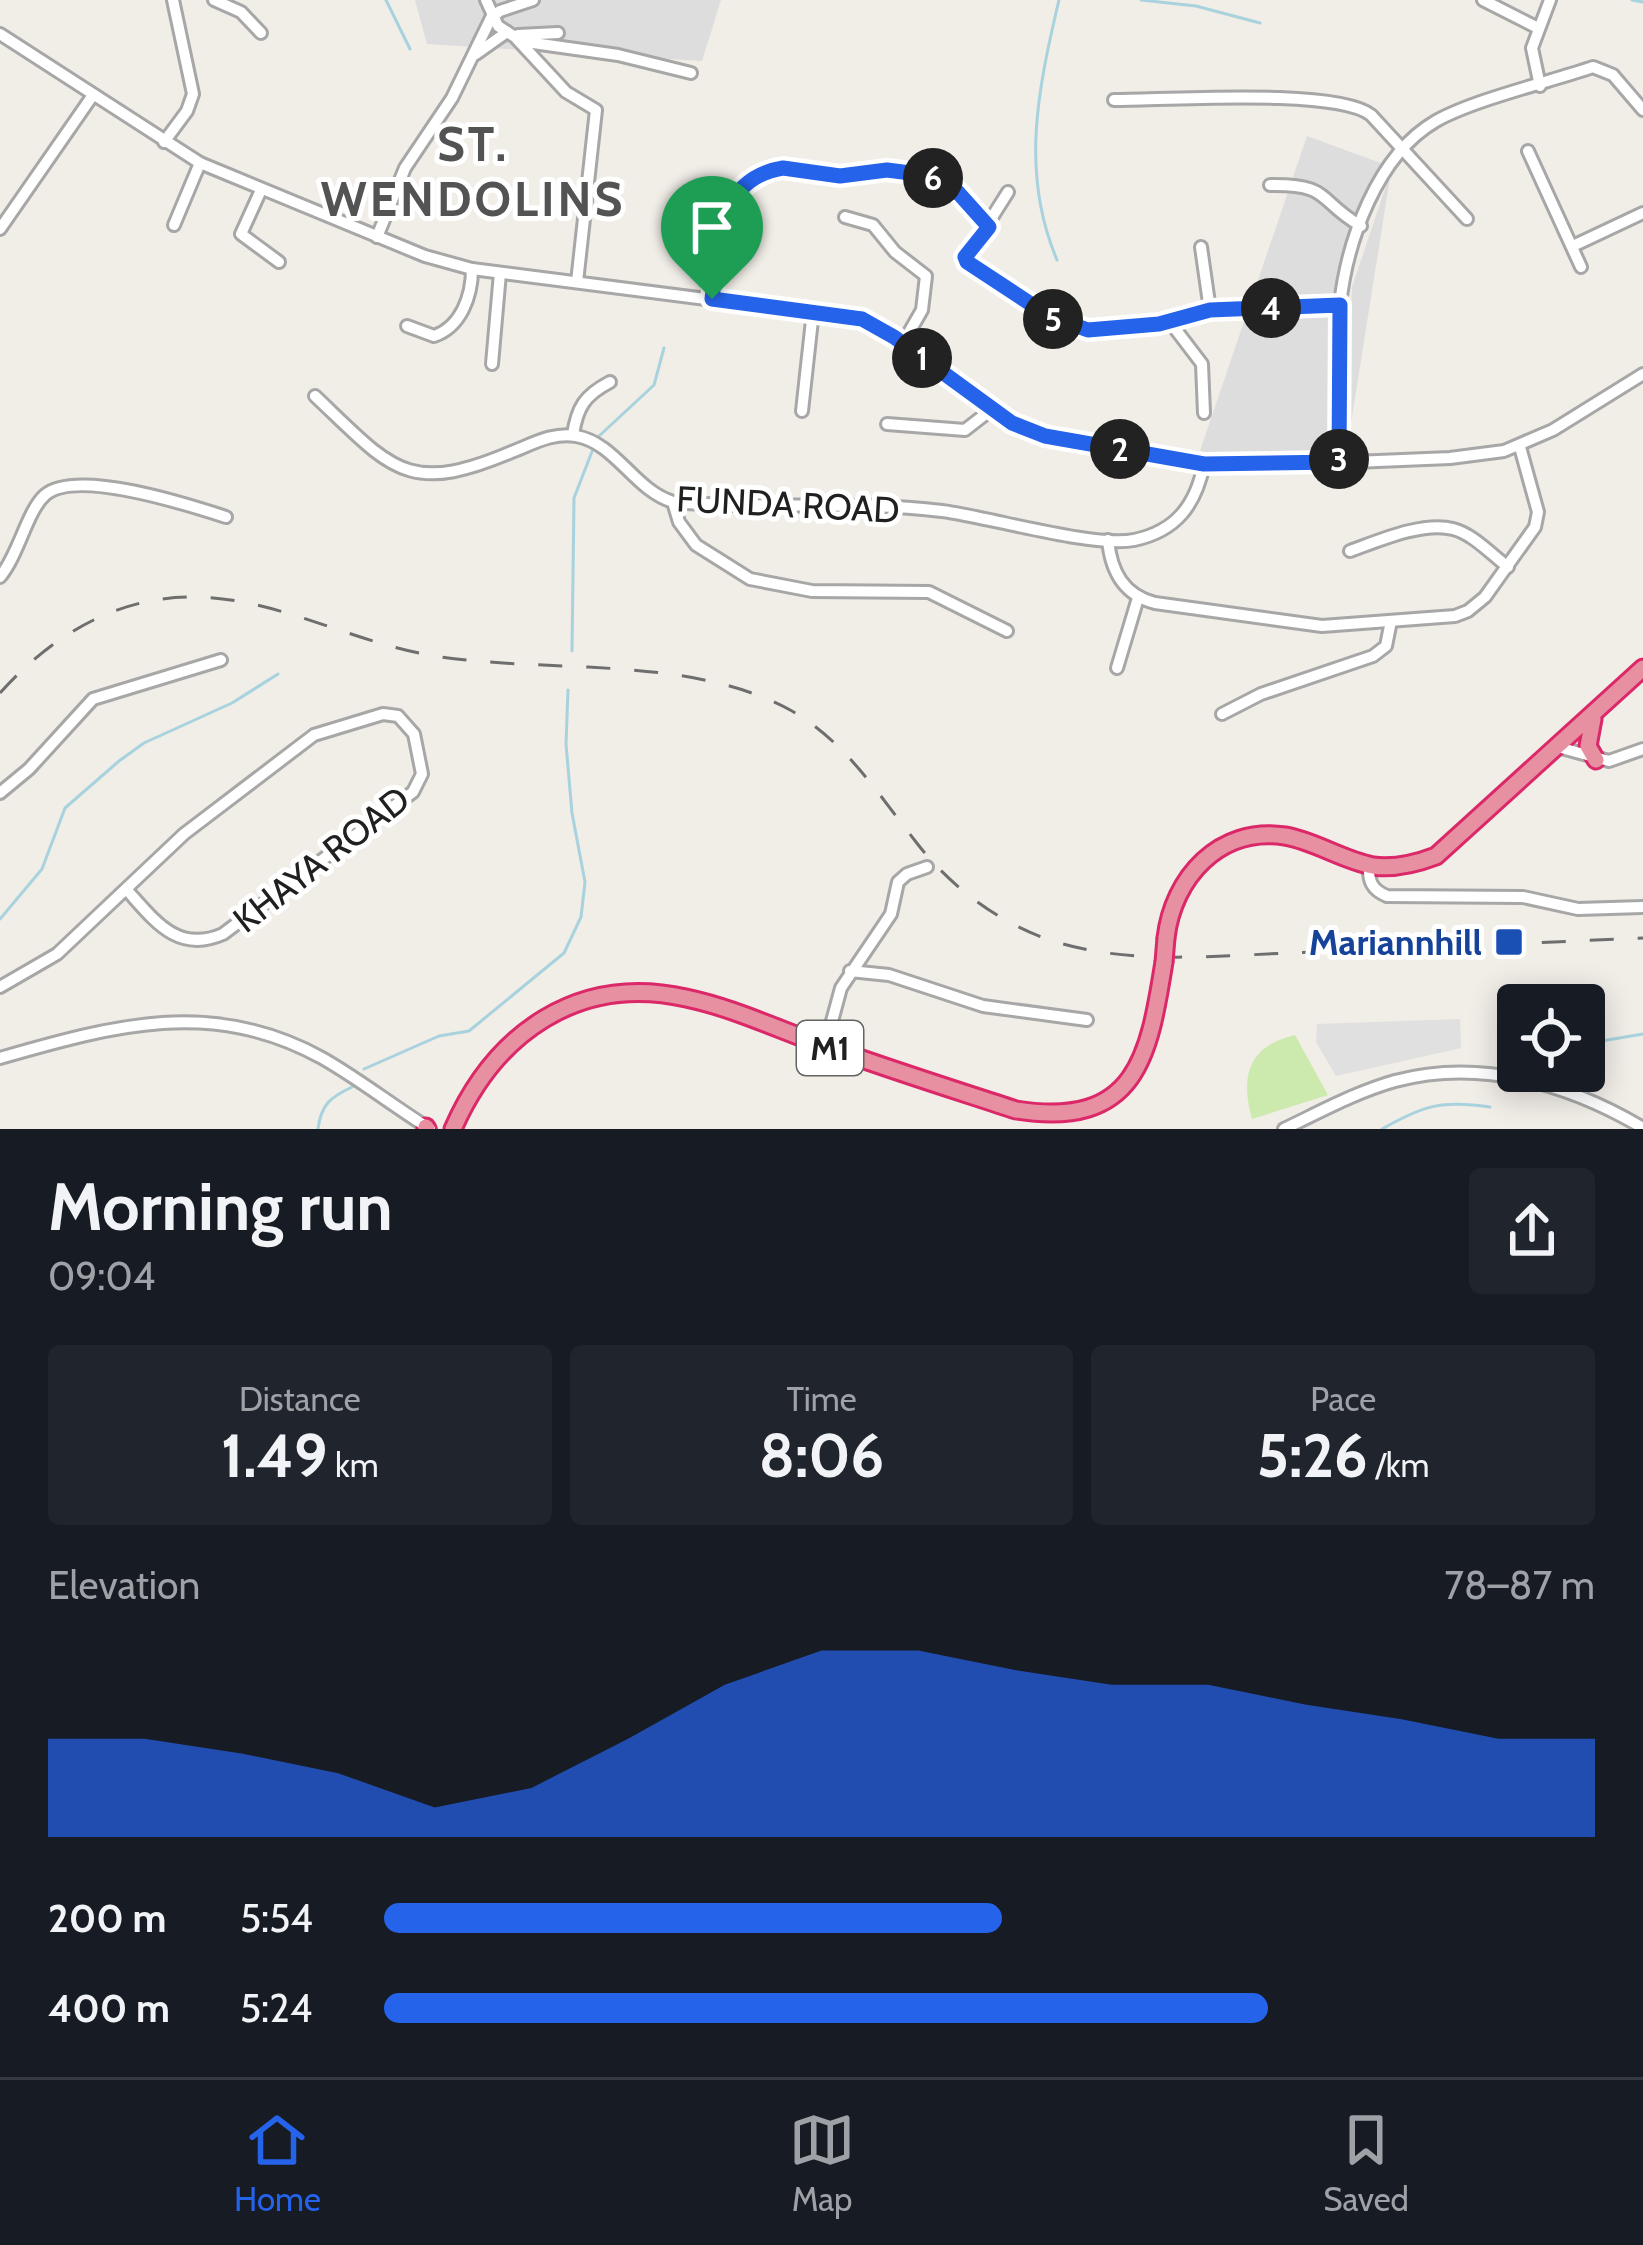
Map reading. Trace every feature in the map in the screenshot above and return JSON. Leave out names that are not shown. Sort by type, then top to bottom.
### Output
[{"type":"highway","name":"M1","points":[[453,1129],[478,1079],[520,1033],[542,1019],[598,999],[657,994],[685,998],[1016,1110],[1077,1114],[1112,1097],[1143,1060],[1151,1041],[1166,938],[1178,892],[1209,854],[1230,843],[1268,835],[1287,836],[1369,865],[1400,866],[1436,856],[1643,668]]},
{"type":"highway","points":[[1596,760],[1588,737],[1597,711]]},
{"type":"street","points":[[164,142],[187,112],[193,94],[173,0]]},
{"type":"street","points":[[214,0],[241,12],[261,32]]},
{"type":"street","points":[[486,0],[491,18],[566,92],[598,114],[578,283]]},
{"type":"street","points":[[377,237],[411,158],[452,98],[491,18],[533,0]]},
{"type":"street","points":[[1483,0],[1538,28]]},
{"type":"street","points":[[1540,86],[1532,55],[1550,0]]},
{"type":"street","points":[[474,56],[514,36],[558,33]]},
{"type":"street","points":[[0,34],[200,163],[425,256],[472,269],[862,319],[903,343],[1012,423],[1045,436],[1204,464],[1468,456],[1520,447],[1643,374]]},
{"type":"street","points":[[514,36],[692,73]]},
{"type":"street","points":[[1339,462],[1340,305],[1360,226],[1383,176],[1402,149],[1437,121],[1593,68],[1607,70],[1642,107]]},
{"type":"street","points":[[0,229],[93,94]]},
{"type":"street","points":[[1114,100],[1327,99],[1365,110],[1467,219]]},
{"type":"street","points":[[1528,151],[1575,245],[1581,267]]},
{"type":"street","points":[[174,225],[200,163]]},
{"type":"street","points":[[712,299],[723,215],[729,202],[748,181],[783,168],[864,175],[897,170],[944,182],[968,200],[989,227]]},
{"type":"street","points":[[1270,185],[1298,185],[1322,192],[1342,215],[1360,226]]},
{"type":"street","points":[[261,190],[241,234],[279,262]]},
{"type":"street","points":[[1008,192],[965,260],[1071,327],[1088,330],[1170,322],[1210,310],[1340,305]]},
{"type":"street","points":[[1575,245],[1642,214]]},
{"type":"street","points":[[845,217],[873,225],[926,276],[922,310],[903,343]]},
{"type":"street","points":[[1201,247],[1210,310]]},
{"type":"street","points":[[407,326],[434,337],[446,331],[468,298],[472,269]]},
{"type":"street","points":[[493,364],[500,273]]},
{"type":"street","points":[[802,411],[813,311]]},
{"type":"street","points":[[1170,322],[1202,364],[1204,413]]},
{"type":"street","points":[[315,396],[384,460],[418,474],[461,472],[546,438],[573,435],[586,397],[610,382]]},
{"type":"street","points":[[887,424],[965,430],[992,409]]},
{"type":"street","name":"FUNDA ROAD","points":[[573,435],[602,447],[642,487],[674,502],[939,511],[1108,540],[1144,536],[1184,514],[1198,494],[1204,464]]},
{"type":"street","points":[[1108,540],[1118,578],[1138,598],[1309,626],[1455,616],[1485,597],[1537,521],[1520,447]]},
{"type":"street","points":[[0,577],[17,553],[40,502],[55,490],[134,490],[226,517]]},
{"type":"street","points":[[674,502],[696,545],[750,579],[812,591],[929,592],[1007,631]]},
{"type":"street","points":[[1350,551],[1380,540],[1449,527],[1508,567]]},
{"type":"street","points":[[1118,668],[1138,598]]},
{"type":"street","points":[[1222,714],[1261,694],[1373,656],[1386,646],[1391,621]]},
{"type":"street","points":[[0,793],[29,769],[93,699],[217,661]]},
{"type":"street","name":"KHAYA ROAD","points":[[0,987],[46,963],[184,834],[305,740],[330,728],[383,715],[398,716],[412,727],[422,774],[413,792],[223,934],[197,942],[176,937],[126,889]]},
{"type":"street","points":[[1558,747],[1596,760],[1643,749]]},
{"type":"street","points":[[1369,865],[1373,888],[1387,896],[1523,897],[1578,909],[1643,907]]},
{"type":"street","points":[[825,1046],[837,997],[891,914],[898,882],[927,867]]},
{"type":"street","points":[[850,971],[889,975],[982,1006],[1087,1020]]},
{"type":"street","points":[[0,1058],[140,1023],[186,1021],[242,1027],[321,1057],[427,1128]]},
{"type":"street","points":[[1284,1129],[1366,1091],[1448,1072],[1535,1081],[1643,1128]]},
{"type":"shaded area","points":[[415,0],[721,0],[702,61],[427,44]]},
{"type":"shaded area","points":[[1307,136],[1386,165],[1335,305],[1329,456],[1199,454]]},
{"type":"shaded area","points":[[1391,171],[1345,461],[1352,287]]},
{"type":"shaded area","points":[[1460,1019],[1461,1048],[1336,1076],[1316,1042],[1317,1024]]},
{"type":"green space","points":[[1295,1035],[1328,1095],[1252,1119],[1247,1089],[1251,1065],[1267,1047]]},
{"type":"waterway","points":[[386,0],[410,49]]},
{"type":"waterway","points":[[1057,260],[1039,195],[1036,131],[1059,0]]},
{"type":"waterway","points":[[1141,0],[1196,6],[1260,23]]},
{"type":"waterway","points":[[1632,0],[1643,2]]},
{"type":"waterway","points":[[598,437],[654,385],[664,348]]},
{"type":"waterway","points":[[572,651],[574,498],[593,449]]},
{"type":"waterway","points":[[0,919],[42,869],[65,808],[144,743],[232,703],[278,674]]},
{"type":"waterway","points":[[364,1069],[439,1036],[469,1031],[564,953],[581,917],[585,882],[572,813],[566,744],[568,690]]},
{"type":"waterway","points":[[1605,1040],[1643,1034]]},
{"type":"waterway","points":[[318,1129],[328,1102],[352,1087]]},
{"type":"waterway","points":[[1382,1129],[1434,1106],[1490,1107]]},
{"type":"railway","points":[[0,693],[53,645],[115,611],[162,599],[233,600],[435,656],[664,673],[752,693],[792,711],[829,738],[930,859],[963,891],[1000,917],[1063,944],[1175,957],[1643,938]]},
{"type":"place","name":"Mariannhill","points":[[1509,942]]},
{"type":"district","name":"ST. WENDOLINS","points":[[473,172]]},
{"type":"route","points":[[783,168],[840,176],[887,170],[926,175],[954,188],[989,227],[965,257],[967,262],[1071,327],[1159,324],[1210,310],[1340,305],[1339,462],[1204,464],[1045,436],[1012,423],[862,319],[712,299],[723,215],[737,191],[758,174],[783,168]]}]
